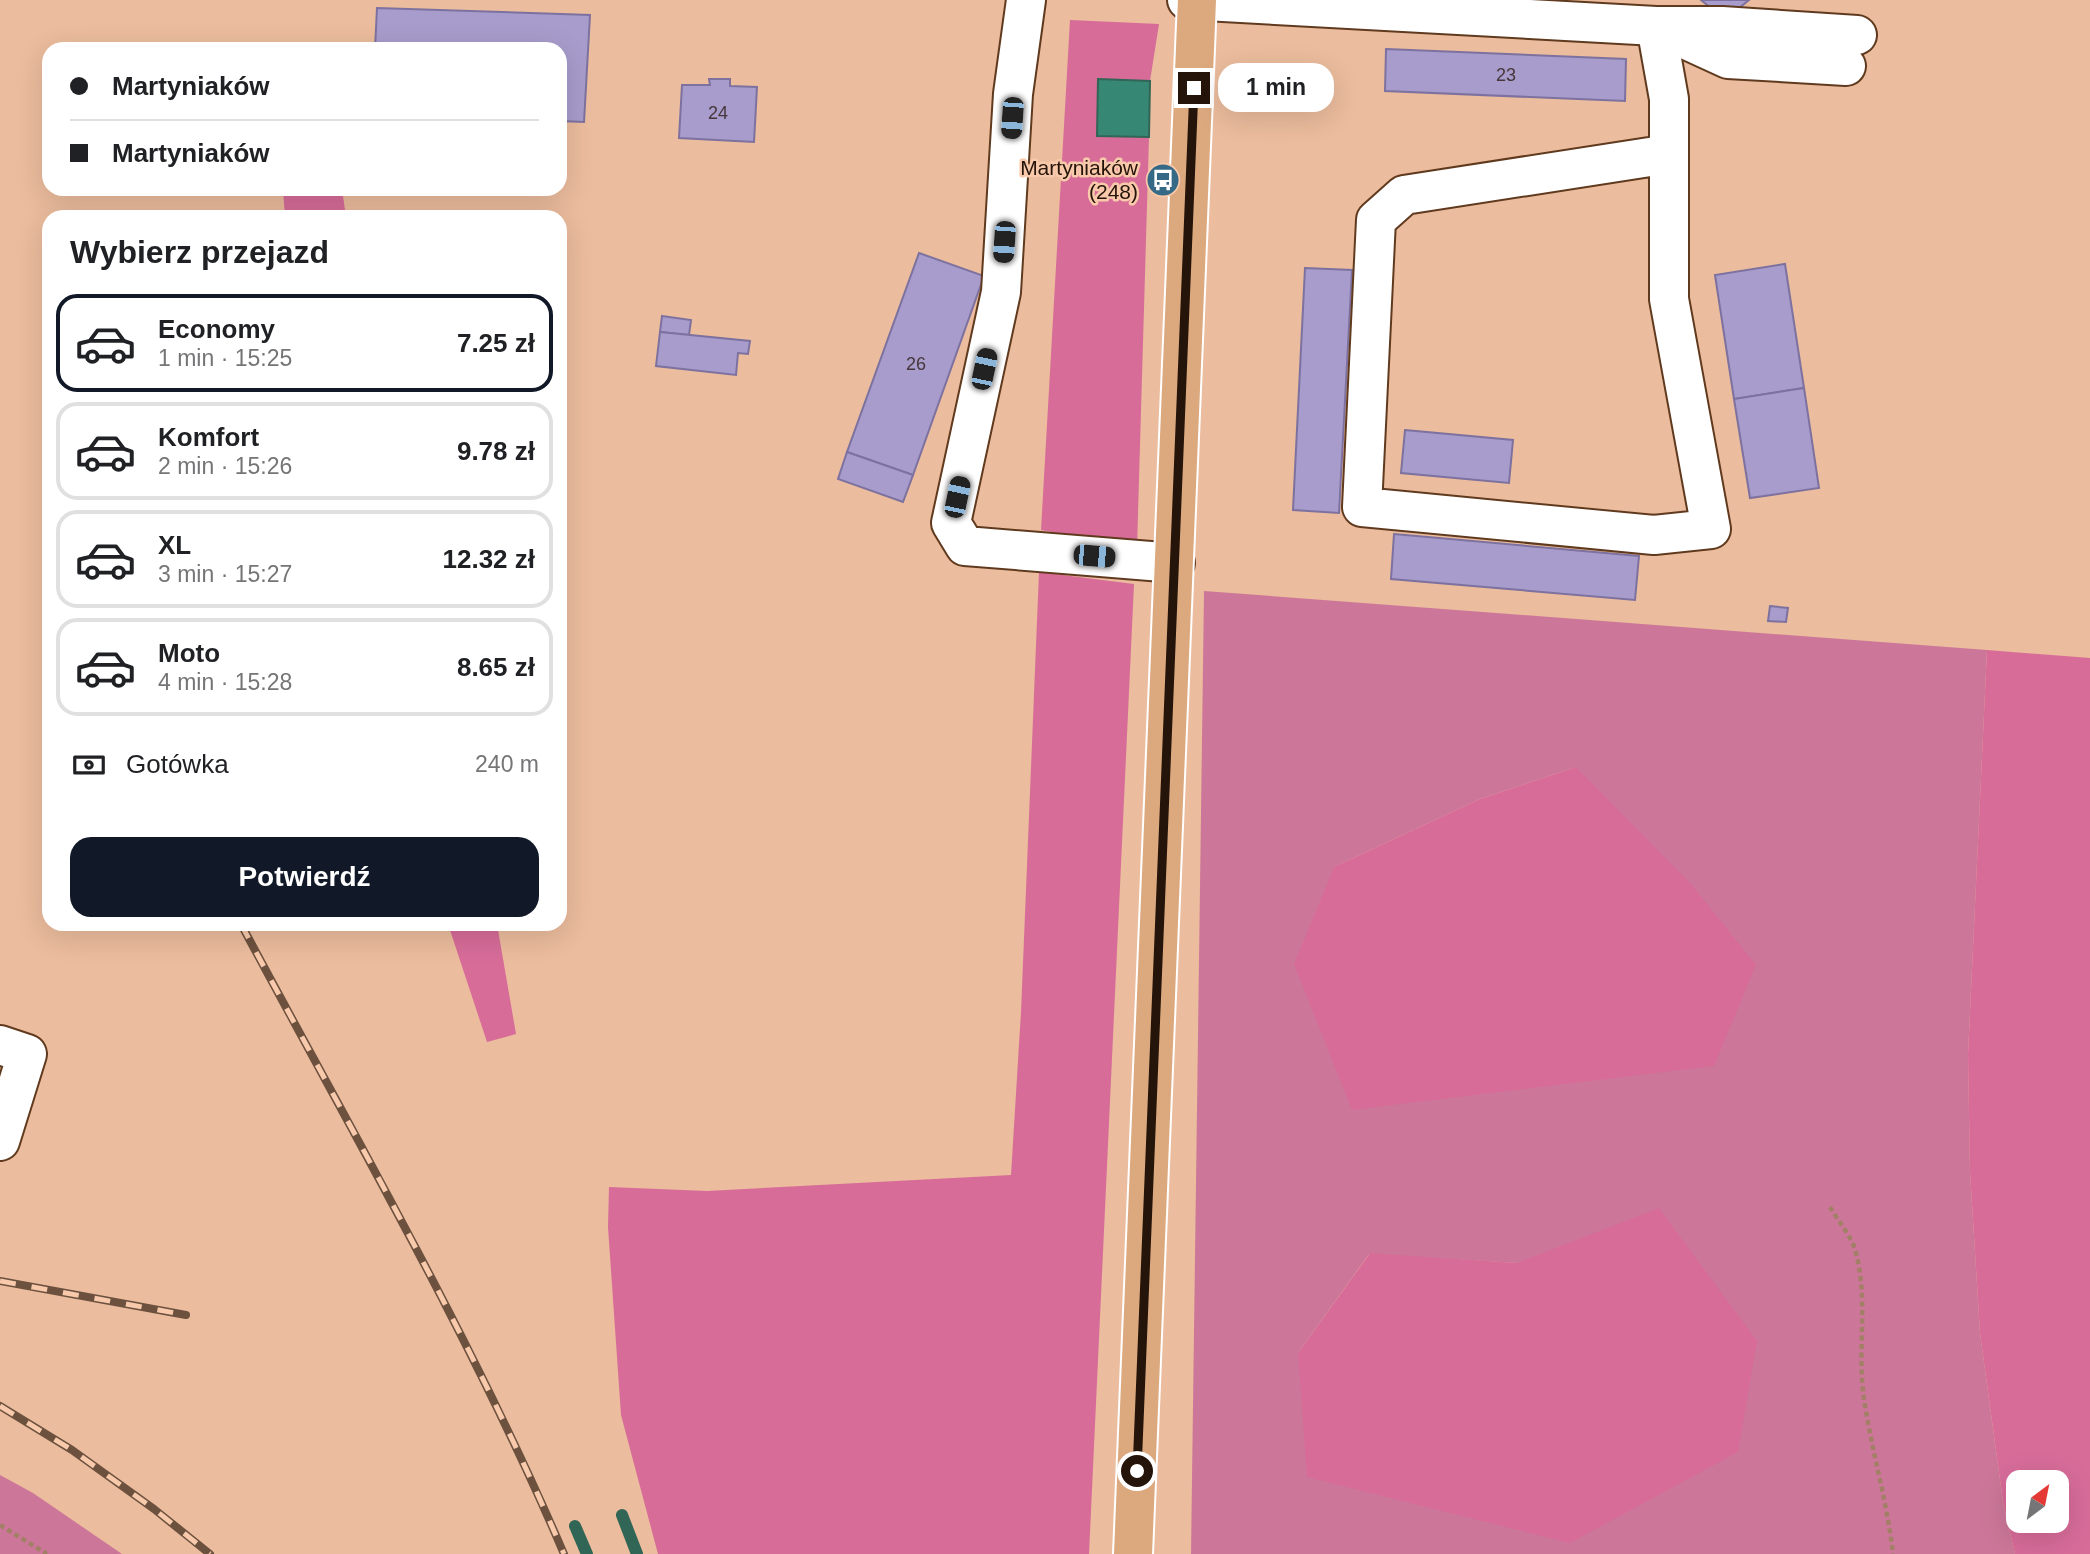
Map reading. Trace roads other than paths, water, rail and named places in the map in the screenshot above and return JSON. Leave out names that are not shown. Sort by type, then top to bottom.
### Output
[{"type":"main road","points":[[1133,1554],[1197,0]]},
{"type":"lane","points":[[1026,0],[1013,94],[1001,292],[951,523],[965,546],[1175,563]]},
{"type":"lane","points":[[1187,0],[1314,3],[1656,26],[1722,26],[1851,50]]},
{"type":"lane","points":[[1656,26],[1669,99],[1669,154],[1669,299],[1711,529],[1654,535],[1362,507],[1376,220],[1404,195],[1669,154]]},
{"type":"lane","points":[[0,1045],[27,1054],[0,1141]]},
{"type":"water","points":[[1098,79],[1150,81],[1149,137],[1097,136]]},
{"type":"waterway","points":[[622,1515],[637,1554]]},
{"type":"waterway","points":[[575,1526],[587,1554]]},
{"type":"railway","points":[[245,931],[450,1314],[490,1393],[564,1554]]},
{"type":"railway","points":[[0,1281],[186,1315]]},
{"type":"railway","points":[[0,1406],[72,1450],[154,1509],[210,1554]]},
{"type":"place","name":"Martyniaków (248)","points":[[1163,180]]}]
